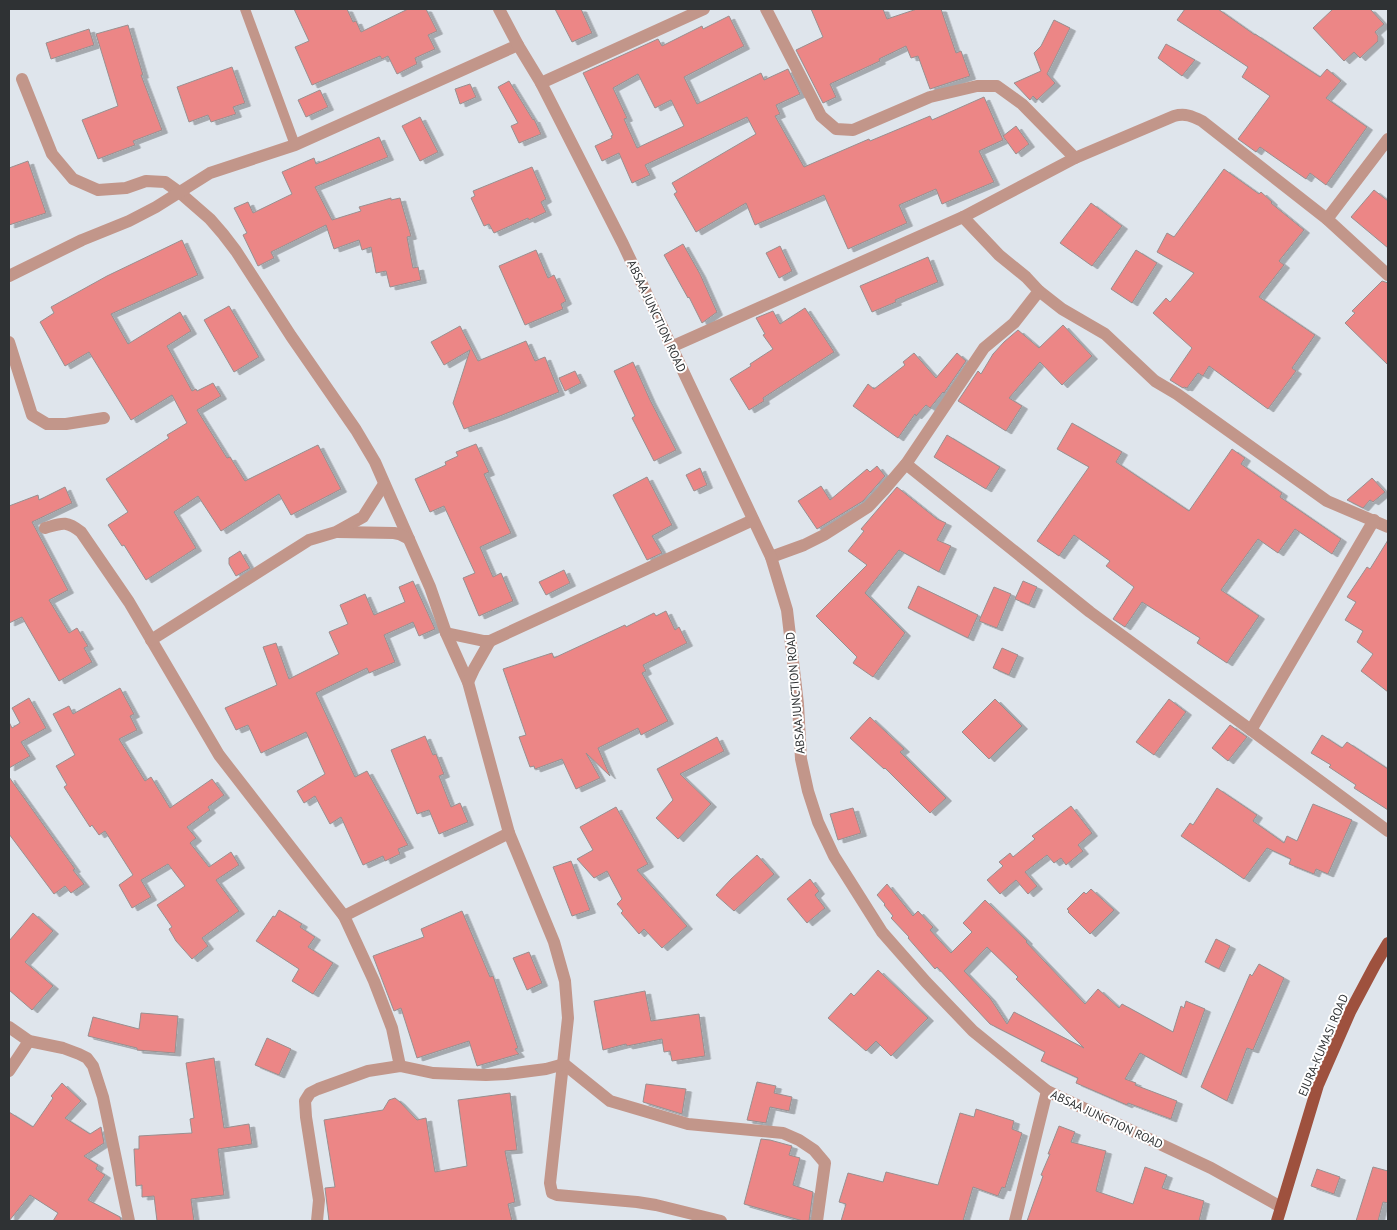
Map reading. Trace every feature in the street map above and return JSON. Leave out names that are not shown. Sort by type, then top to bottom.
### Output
[{"type":"main road","name":"EJURA-KUMASI ROAD","points":[[1277,1221],[1318,1085],[1350,1012],[1388,943]]},
{"type":"street","name":"ABSAA JUNCTION ROAD","points":[[499,9],[541,83],[623,244],[771,557],[787,610],[798,704],[801,759],[808,791],[818,822],[834,856],[882,932],[973,1031],[1047,1091],[1211,1168],[1281,1206]]},
{"type":"street","points":[[541,83],[704,9]]},
{"type":"street","points":[[766,9],[821,116],[836,129],[853,130],[930,97],[977,86],[996,86],[1022,104],[1075,158]]},
{"type":"street","points":[[9,276],[82,240],[129,221],[156,207],[210,173],[295,146],[518,45]]},
{"type":"street","points":[[22,79],[52,154],[74,179],[98,190],[126,188],[146,181],[164,182],[180,192],[210,219],[236,252],[356,430],[375,462],[430,587],[446,633],[468,682],[509,832],[554,942],[565,981],[568,1018],[550,1182],[552,1193],[557,1196],[609,1199],[656,1205],[721,1221]]},
{"type":"street","points":[[671,347],[963,217],[1075,158],[1181,114],[1190,115],[1202,121],[1327,219],[1388,275]]},
{"type":"street","points":[[1327,219],[1388,139]]},
{"type":"street","points":[[963,217],[999,255],[1026,277],[1039,291],[1062,309],[1105,334],[1155,381],[1177,394],[1327,501],[1388,526]]},
{"type":"street","points":[[771,557],[804,545],[824,535],[868,507],[906,464],[984,348],[1014,323],[1039,291]]},
{"type":"street","points":[[9,342],[32,415],[47,424],[66,424],[104,418]]},
{"type":"street","points":[[906,464],[1090,612],[1388,831]]},
{"type":"street","points":[[151,640],[309,540],[336,532],[363,517],[384,484]]},
{"type":"street","points":[[446,633],[490,641],[753,520]]},
{"type":"street","points":[[1251,730],[1374,520]]},
{"type":"street","points":[[46,528],[63,522],[81,532],[129,602],[219,755],[344,916],[374,982],[392,1028],[400,1066]]},
{"type":"street","points":[[336,532],[394,533],[409,539]]},
{"type":"street","points":[[468,682],[490,641]]},
{"type":"street","points":[[344,916],[509,832]]},
{"type":"street","points":[[9,1027],[29,1041],[63,1048],[79,1054],[87,1058],[93,1066],[103,1097],[130,1221]]},
{"type":"street","points":[[9,1071],[29,1041]]},
{"type":"street","points":[[317,1221],[319,1200],[305,1101],[310,1093],[368,1071],[400,1066],[433,1073],[486,1075],[507,1074],[564,1064]]},
{"type":"street","points":[[564,1064],[610,1101],[688,1124],[783,1133],[799,1140],[814,1150],[825,1163],[819,1221]]},
{"type":"street","points":[[1016,1221],[1047,1091]]},
{"type":"lane","points":[[245,9],[295,146]]},
{"type":"building","points":[[294,9],[347,9],[353,22],[356,21],[361,32],[408,9],[426,9],[437,31],[428,35],[435,49],[415,58],[417,64],[397,74],[388,56],[382,59],[380,56],[312,85],[295,47],[309,41]]},
{"type":"building","points":[[555,9],[581,9],[592,33],[572,42]]},
{"type":"building","points":[[811,9],[883,9],[887,19],[917,9],[941,9],[956,53],[961,51],[970,76],[930,89],[918,56],[911,58],[906,46],[879,59],[880,61],[830,84],[836,97],[823,103],[796,50],[823,37]]},
{"type":"building","points":[[1185,9],[1218,9],[1320,77],[1327,69],[1341,81],[1326,98],[1367,127],[1326,185],[1310,173],[1306,179],[1260,147],[1256,152],[1238,139],[1270,96],[1242,77],[1248,67],[1177,20]]},
{"type":"building","points":[[1333,9],[1370,9],[1384,24],[1375,32],[1378,36],[1378,41],[1360,58],[1354,52],[1344,61],[1313,28]]},
{"type":"building","points":[[729,16],[744,46],[684,77],[697,104],[761,73],[764,80],[788,69],[800,94],[776,105],[780,114],[775,116],[804,167],[869,139],[870,141],[930,116],[932,120],[984,97],[1003,140],[979,151],[994,182],[942,204],[936,189],[899,205],[907,223],[848,249],[824,195],[755,225],[746,203],[696,232],[674,194],[677,192],[672,183],[756,134],[747,117],[645,165],[650,175],[632,183],[619,153],[602,161],[595,146],[612,138],[611,136],[613,135],[583,73],[658,39],[662,46],[702,26],[703,29]],"holes":[[[638,74],[655,108],[671,100],[684,126],[637,148],[624,119],[627,118],[613,88]]]},
{"type":"building","points":[[1054,20],[1070,28],[1047,74],[1055,83],[1037,100],[1033,96],[1030,100],[1014,83],[1041,71],[1034,53],[1041,46]]},
{"type":"building","points":[[128,25],[143,75],[141,75],[162,130],[133,141],[135,145],[98,159],[82,120],[118,106],[96,34]]},
{"type":"building","points":[[89,29],[94,45],[51,59],[46,43]]},
{"type":"building","points":[[1166,44],[1195,60],[1182,76],[1158,58]]},
{"type":"building","points":[[232,67],[245,103],[233,107],[236,114],[211,122],[208,115],[189,122],[177,87]]},
{"type":"building","points":[[509,81],[534,119],[541,134],[519,143],[511,126],[518,123],[498,87]]},
{"type":"building","points":[[470,84],[476,97],[460,104],[455,89]]},
{"type":"building","points":[[320,90],[328,107],[306,117],[298,100]]},
{"type":"building","points":[[420,117],[438,152],[420,161],[402,126]]},
{"type":"building","points":[[1016,126],[1029,144],[1016,154],[1003,136]]},
{"type":"building","points":[[379,137],[388,157],[315,187],[332,220],[361,211],[359,207],[391,198],[391,200],[400,198],[411,236],[407,237],[413,268],[418,267],[421,280],[390,287],[386,271],[376,273],[371,247],[362,250],[359,240],[334,249],[326,225],[271,252],[274,258],[258,266],[243,235],[247,233],[234,208],[248,202],[253,213],[292,194],[282,172],[314,158],[316,164]]},
{"type":"building","points":[[28,161],[46,213],[9,225],[9,168]]},
{"type":"building","points":[[532,167],[546,199],[541,202],[546,212],[494,233],[489,224],[484,226],[471,198],[475,196],[473,191]]},
{"type":"building","points":[[1224,169],[1259,194],[1261,192],[1271,203],[1304,230],[1279,261],[1284,265],[1259,297],[1315,335],[1292,368],[1296,371],[1268,409],[1209,366],[1203,376],[1198,373],[1187,388],[1183,388],[1170,380],[1192,348],[1153,313],[1166,298],[1170,302],[1194,273],[1157,252],[1167,233],[1174,237]]},
{"type":"building","points":[[1374,190],[1388,201],[1388,248],[1351,217]]},
{"type":"building","points":[[1091,203],[1122,226],[1092,266],[1060,243]]},
{"type":"building","points":[[182,240],[198,275],[111,314],[128,344],[180,312],[191,331],[167,346],[192,391],[196,389],[197,391],[213,383],[221,396],[197,410],[227,458],[230,457],[245,481],[318,445],[341,489],[291,515],[279,494],[221,531],[198,496],[174,512],[196,548],[146,580],[124,545],[122,546],[108,525],[128,512],[106,479],[169,438],[167,435],[187,423],[172,395],[131,420],[89,352],[65,366],[40,322],[54,313],[51,307],[107,276]]},
{"type":"building","points":[[683,244],[700,274],[717,312],[702,323],[664,255]]},
{"type":"building","points":[[780,246],[792,271],[779,278],[766,253]]},
{"type":"building","points":[[536,250],[548,278],[554,275],[566,301],[561,304],[563,309],[525,325],[499,266]]},
{"type":"building","points":[[1136,250],[1157,263],[1132,303],[1111,289]]},
{"type":"building","points":[[928,257],[938,282],[872,312],[860,286]]},
{"type":"building","points":[[1382,281],[1388,283],[1388,365],[1345,323],[1355,313],[1352,311]]},
{"type":"building","points":[[229,306],[259,357],[234,372],[204,320]]},
{"type":"building","points":[[805,308],[834,352],[763,398],[764,401],[749,410],[730,379],[773,349],[763,335],[765,334],[756,318],[773,311],[780,324]]},
{"type":"building","points":[[1063,325],[1092,356],[1062,385],[1040,362],[1009,398],[1022,406],[1006,431],[958,401],[978,371],[981,374],[993,354],[1018,330],[1039,348]]},
{"type":"building","points":[[460,326],[478,361],[526,341],[535,361],[545,357],[559,392],[464,429],[453,403],[470,350],[444,365],[431,342]]},
{"type":"building","points":[[914,353],[936,378],[957,353],[966,361],[944,393],[930,408],[926,405],[916,416],[915,414],[898,438],[853,406],[868,384],[874,389],[905,365],[903,362]]},
{"type":"building","points":[[633,362],[676,450],[654,461],[632,418],[635,416],[614,371]]},
{"type":"building","points":[[575,371],[581,383],[565,391],[559,378]]},
{"type":"building","points":[[1072,423],[1122,452],[1116,462],[1189,511],[1232,449],[1245,458],[1241,464],[1282,493],[1280,497],[1341,539],[1332,554],[1295,529],[1278,553],[1258,539],[1221,590],[1259,616],[1227,663],[1197,643],[1200,638],[1142,602],[1125,627],[1113,619],[1134,587],[1106,566],[1110,561],[1074,535],[1059,556],[1037,541],[1089,467],[1057,449]]},
{"type":"building","points":[[947,435],[1000,467],[986,489],[934,457]]},
{"type":"building","points":[[476,444],[489,472],[484,474],[511,533],[480,547],[493,577],[501,573],[513,601],[479,616],[463,578],[475,573],[444,506],[430,512],[415,479],[446,465],[445,462],[458,456],[456,452]]},
{"type":"building","points":[[877,466],[885,476],[863,501],[817,529],[798,501],[821,486],[830,500],[867,469],[870,472]]},
{"type":"building","points":[[700,468],[707,485],[694,491],[686,475]]},
{"type":"building","points":[[647,477],[672,525],[652,536],[662,553],[647,560],[613,495]]},
{"type":"building","points":[[1372,478],[1385,492],[1373,502],[1370,500],[1363,508],[1347,500]]},
{"type":"building","points":[[65,487],[72,503],[32,522],[68,590],[49,600],[69,633],[77,628],[88,646],[84,648],[92,662],[59,681],[22,617],[9,623],[9,506],[38,495],[39,500]]},
{"type":"building","points":[[897,487],[937,519],[946,523],[937,540],[951,546],[939,572],[899,550],[865,593],[905,633],[873,677],[853,663],[857,657],[816,616],[867,565],[848,551],[864,531],[861,529]]},
{"type":"building","points":[[1388,540],[1388,692],[1361,671],[1373,654],[1357,642],[1363,631],[1345,620],[1356,602],[1347,597],[1367,567],[1370,569]]},
{"type":"building","points":[[240,551],[250,568],[236,576],[229,564],[229,558]]},
{"type":"building","points":[[564,570],[570,583],[546,595],[539,582]]},
{"type":"building","points":[[413,581],[435,629],[419,636],[413,622],[384,635],[395,662],[369,673],[367,668],[316,693],[355,777],[367,771],[408,845],[398,849],[400,854],[385,861],[383,856],[363,865],[341,817],[330,824],[315,796],[304,803],[297,791],[325,774],[306,732],[261,753],[248,725],[236,730],[225,708],[277,685],[263,647],[276,643],[289,679],[339,654],[329,632],[348,624],[340,605],[365,594],[374,615],[405,602],[399,587]]},
{"type":"building","points":[[1023,581],[1037,587],[1029,605],[1015,599]]},
{"type":"building","points":[[918,586],[978,615],[968,638],[908,608]]},
{"type":"building","points":[[994,587],[1011,594],[997,628],[979,621]]},
{"type":"building","points":[[666,611],[675,630],[679,627],[687,643],[643,665],[646,671],[642,673],[668,721],[641,735],[638,728],[598,748],[610,776],[586,753],[600,778],[576,789],[562,759],[535,769],[534,766],[530,767],[519,737],[526,735],[503,669],[552,653],[554,658],[625,625],[626,627],[654,613],[656,616]]},
{"type":"building","points":[[1002,648],[1018,655],[1009,675],[993,668]]},
{"type":"building","points":[[120,688],[134,714],[130,716],[137,730],[119,739],[145,781],[151,777],[170,808],[212,779],[224,795],[208,807],[210,810],[187,827],[196,838],[190,843],[209,867],[231,852],[239,865],[216,880],[239,911],[202,938],[208,946],[192,959],[176,941],[169,929],[172,927],[157,905],[185,886],[168,864],[141,880],[151,897],[132,908],[119,885],[133,875],[105,831],[99,835],[92,825],[90,827],[64,787],[67,785],[56,766],[75,755],[53,714],[69,706],[73,714]]},
{"type":"building","points":[[29,698],[46,728],[21,742],[30,756],[9,768],[9,722],[12,728],[20,723],[12,708]]},
{"type":"building","points":[[995,699],[1022,726],[989,759],[962,732]]},
{"type":"building","points":[[1169,699],[1186,712],[1154,755],[1136,742]]},
{"type":"building","points":[[870,717],[904,749],[900,752],[946,798],[930,813],[885,768],[850,738]]},
{"type":"building","points":[[1230,725],[1247,737],[1228,761],[1212,748]]},
{"type":"building","points":[[1322,735],[1342,748],[1347,742],[1388,769],[1388,810],[1354,788],[1356,785],[1329,767],[1331,765],[1311,753]]},
{"type":"building","points":[[425,736],[433,755],[436,754],[444,774],[439,776],[451,807],[460,803],[468,822],[439,834],[429,810],[417,814],[391,750]]},
{"type":"building","points":[[717,737],[724,751],[680,774],[711,804],[678,839],[656,818],[673,800],[657,769]]},
{"type":"building","points":[[9,777],[84,884],[71,893],[65,886],[54,894],[9,834]]},
{"type":"building","points":[[1217,788],[1257,815],[1253,821],[1284,843],[1287,836],[1297,841],[1313,804],[1352,820],[1328,874],[1316,869],[1314,874],[1289,864],[1291,859],[1267,848],[1244,879],[1181,836],[1190,823],[1193,825]]},
{"type":"building","points":[[1071,806],[1092,833],[1078,845],[1083,851],[1066,865],[1061,858],[1054,863],[1047,855],[1025,872],[1037,886],[1028,894],[1016,880],[1000,894],[987,880],[1003,866],[999,862],[1010,853],[1013,857],[1035,839],[1032,836]]},
{"type":"building","points":[[616,807],[648,864],[637,870],[687,926],[662,948],[644,929],[639,934],[621,913],[623,911],[617,904],[622,899],[607,871],[594,878],[577,859],[593,850],[580,827]]},
{"type":"building","points":[[853,808],[861,833],[838,840],[830,814]]},
{"type":"building","points":[[757,855],[774,874],[734,911],[716,895]]},
{"type":"building","points":[[571,861],[590,910],[572,916],[553,867]]},
{"type":"building","points":[[810,879],[819,891],[815,895],[825,908],[807,923],[787,899]]},
{"type":"building","points":[[887,884],[913,916],[918,911],[933,927],[930,930],[951,953],[972,932],[963,923],[985,900],[1027,941],[1085,1004],[1098,989],[1119,1008],[1122,1004],[1173,1032],[1181,1006],[1184,1008],[1186,1001],[1205,1009],[1181,1075],[1140,1053],[1125,1079],[1136,1083],[1135,1085],[1177,1101],[1171,1119],[1128,1103],[1127,1105],[1076,1083],[1078,1078],[1041,1061],[1045,1052],[990,1024],[937,967],[935,969],[891,918],[893,916],[877,895]],"holes":[[[987,947],[1018,977],[1016,979],[1084,1048],[1014,1012],[1007,1024],[990,998],[964,971]]]},
{"type":"building","points":[[1091,889],[1114,910],[1090,934],[1067,909],[1084,892],[1086,894]]},
{"type":"building","points":[[279,910],[302,924],[300,927],[315,937],[308,947],[333,963],[313,994],[292,981],[299,969],[256,941]]},
{"type":"building","points":[[462,911],[490,977],[493,976],[518,1048],[515,1049],[519,1054],[477,1066],[469,1041],[417,1058],[401,1008],[394,1011],[373,956],[424,937],[421,929]]},
{"type":"building","points":[[33,913],[53,931],[25,962],[53,986],[32,1010],[9,990],[9,941]]},
{"type":"building","points":[[1216,939],[1230,946],[1219,969],[1205,962]]},
{"type":"building","points":[[529,952],[542,983],[527,990],[513,958]]},
{"type":"building","points":[[1259,964],[1284,978],[1253,1050],[1247,1048],[1227,1101],[1201,1087],[1250,974],[1252,976]]},
{"type":"building","points":[[878,970],[928,1018],[891,1056],[876,1041],[866,1051],[828,1018],[851,993],[854,996]]},
{"type":"building","points":[[645,991],[651,1021],[699,1014],[705,1056],[672,1061],[670,1051],[664,1052],[662,1039],[627,1046],[626,1044],[603,1050],[594,1001]]},
{"type":"building","points":[[141,1013],[178,1016],[175,1053],[137,1050],[137,1048],[88,1036],[93,1017],[139,1029]]},
{"type":"building","points":[[267,1038],[291,1049],[279,1075],[255,1065]]},
{"type":"building","points":[[214,1058],[224,1128],[249,1124],[252,1144],[218,1149],[224,1195],[191,1199],[194,1221],[157,1221],[154,1196],[142,1197],[142,1185],[136,1186],[134,1149],[139,1149],[139,1136],[192,1133],[190,1119],[194,1118],[186,1063]]},
{"type":"building","points":[[757,1082],[776,1086],[774,1093],[792,1097],[789,1111],[770,1107],[766,1123],[747,1120]]},
{"type":"building","points":[[62,1083],[81,1101],[65,1118],[90,1134],[101,1127],[104,1143],[84,1156],[98,1165],[96,1169],[105,1175],[88,1200],[120,1217],[121,1221],[53,1221],[58,1213],[30,1195],[9,1221],[9,1112],[33,1127],[53,1098],[51,1096]]},
{"type":"building","points":[[646,1084],[686,1089],[682,1114],[643,1102]]},
{"type":"building","points":[[510,1093],[517,1150],[505,1151],[515,1202],[508,1204],[512,1221],[329,1221],[325,1188],[335,1187],[324,1120],[383,1110],[389,1100],[395,1098],[417,1120],[426,1118],[435,1172],[467,1166],[458,1100]]},
{"type":"building","points":[[976,1109],[1014,1121],[1012,1129],[1022,1133],[1005,1188],[1002,1187],[998,1196],[973,1187],[963,1221],[841,1221],[846,1204],[839,1202],[848,1173],[883,1182],[886,1172],[938,1185],[960,1113],[974,1117]]},
{"type":"building","points":[[1059,1126],[1075,1132],[1071,1142],[1106,1151],[1096,1191],[1133,1204],[1145,1167],[1167,1175],[1162,1188],[1204,1201],[1199,1221],[1027,1221]]},
{"type":"building","points":[[761,1139],[792,1146],[789,1155],[800,1158],[793,1185],[813,1192],[809,1221],[803,1221],[744,1204]]},
{"type":"building","points":[[1373,1167],[1388,1171],[1388,1203],[1383,1202],[1378,1221],[1356,1221]]},
{"type":"building","points":[[1317,1169],[1340,1177],[1334,1194],[1311,1186]]}]
